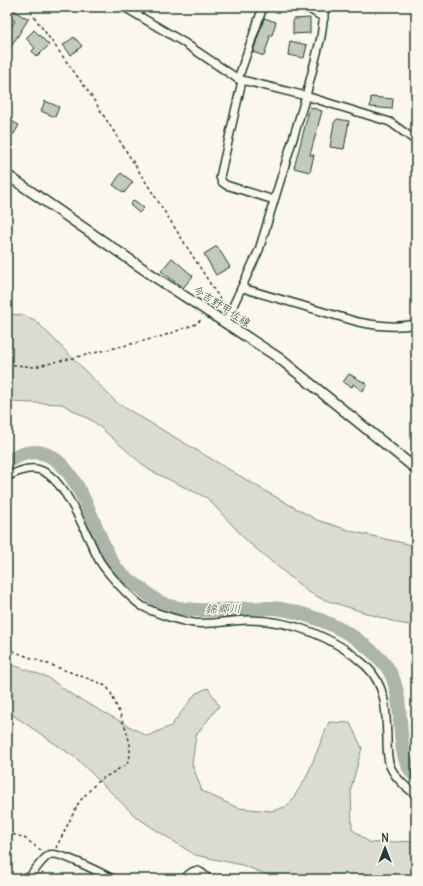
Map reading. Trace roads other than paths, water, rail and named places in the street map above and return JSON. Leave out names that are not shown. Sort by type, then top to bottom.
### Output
[{"type":"main road","name":"今吉野甲佐線","points":[[7,175],[210,314],[279,358],[416,469]]},
{"type":"street","points":[[263,7],[240,80],[220,177],[222,182],[226,185],[274,200]]},
{"type":"street","points":[[306,7],[324,18]]},
{"type":"street","points":[[225,323],[259,250],[306,96],[322,37],[325,7]]},
{"type":"street","points":[[129,8],[240,80],[306,96],[390,122],[416,141]]},
{"type":"street","points":[[242,288],[376,326],[408,326],[416,324]]},
{"type":"street","points":[[7,477],[22,470],[37,468],[49,474],[60,486],[75,508],[104,568],[142,606],[169,617],[195,623],[249,620],[286,624],[316,633],[347,651],[367,667],[380,685],[385,698],[387,750],[390,767],[400,781],[416,795]]},
{"type":"street","points":[[28,879],[50,855],[63,856],[113,879]]},
{"type":"street","points":[[184,879],[190,872],[196,870],[202,872],[208,879]]},
{"type":"waterway","name":"錦郷川","points":[[7,462],[30,453],[48,455],[64,467],[77,486],[107,552],[116,568],[125,577],[159,602],[172,607],[200,610],[259,608],[282,609],[304,614],[328,623],[362,643],[382,661],[391,674],[399,705],[401,737],[404,753],[408,766],[416,777]]}]
